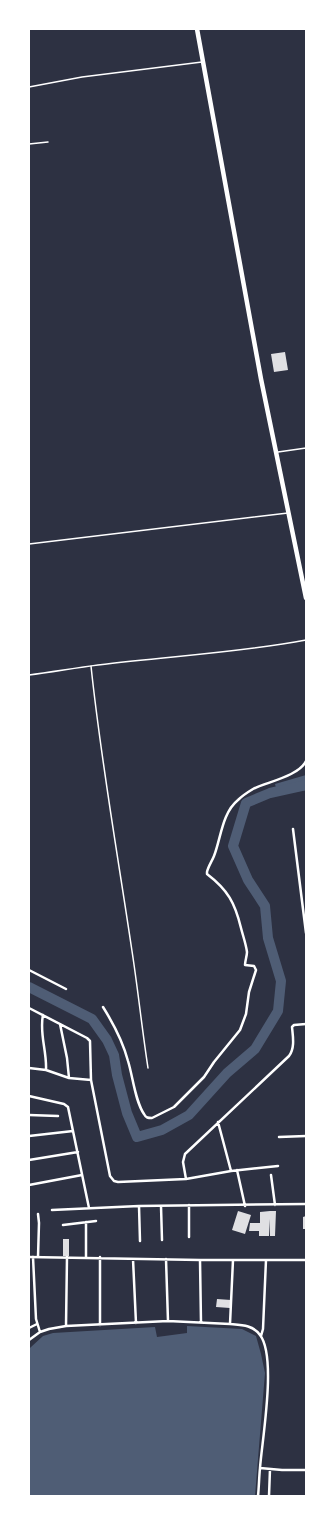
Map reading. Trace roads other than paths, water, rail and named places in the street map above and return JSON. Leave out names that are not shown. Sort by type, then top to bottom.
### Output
[{"type":"highway","points":[[197,29],[276,452],[306,598]]},
{"type":"street","points":[[103,1007],[124,1050],[138,1100],[145,1116],[152,1118],[174,1107],[204,1077],[240,1030],[246,1014],[256,970],[254,966],[245,964],[247,953],[243,933],[231,898],[224,889],[207,874],[222,829],[229,812],[237,801],[253,789],[293,773],[304,765],[306,761]]},
{"type":"street","points":[[293,829],[306,933]]},
{"type":"street","points":[[29,970],[66,989]]},
{"type":"street","points":[[29,1008],[87,1038],[90,1041],[91,1080],[112,1179],[118,1182],[186,1179],[231,1170],[278,1166]]},
{"type":"street","points":[[43,1015],[41,1026],[47,1057],[46,1070]]},
{"type":"street","points":[[60,1024],[67,1058],[69,1078]]},
{"type":"street","points":[[186,1179],[184,1162],[185,1154],[289,1056],[293,1048],[292,1027],[294,1025],[306,1024]]},
{"type":"street","points":[[29,1068],[46,1070],[69,1078],[91,1080]]},
{"type":"street","points":[[29,1096],[67,1105],[89,1208]]},
{"type":"street","points":[[29,1115],[58,1116]]},
{"type":"street","points":[[218,1122],[231,1170]]},
{"type":"street","points":[[29,1136],[73,1131]]},
{"type":"street","points":[[279,1137],[306,1136]]},
{"type":"street","points":[[29,1160],[78,1152]]},
{"type":"street","points":[[237,1170],[245,1206]]},
{"type":"street","points":[[29,1185],[82,1174]]},
{"type":"street","points":[[271,1175],[275,1205]]},
{"type":"street","points":[[52,1210],[139,1206],[245,1206],[306,1204]]},
{"type":"street","points":[[189,1205],[190,1237]]},
{"type":"street","points":[[139,1206],[140,1241]]},
{"type":"street","points":[[161,1206],[162,1240]]},
{"type":"street","points":[[38,1214],[38,1257]]},
{"type":"street","points":[[63,1225],[96,1221]]},
{"type":"street","points":[[86,1222],[86,1257]]},
{"type":"street","points":[[29,1256],[200,1260],[306,1260]]},
{"type":"street","points":[[33,1256],[37,1324],[40,1332]]},
{"type":"street","points":[[66,1326],[67,1257]]},
{"type":"street","points":[[100,1257],[100,1325]]},
{"type":"street","points":[[132,1258],[136,1323]]},
{"type":"street","points":[[166,1259],[168,1322]]},
{"type":"street","points":[[200,1260],[201,1322]]},
{"type":"street","points":[[230,1324],[233,1260]]},
{"type":"street","points":[[261,1336],[263,1329],[266,1260]]},
{"type":"street","points":[[29,1340],[40,1332],[66,1326],[201,1322],[250,1326],[256,1330],[261,1336],[266,1350],[268,1374],[258,1496]]},
{"type":"street","points":[[29,1328],[37,1324]]},
{"type":"street","points":[[260,1468],[306,1470]]},
{"type":"street","points":[[269,1496],[270,1469]]},
{"type":"lane","points":[[29,87],[82,77],[204,62]]},
{"type":"lane","points":[[29,144],[48,142]]},
{"type":"lane","points":[[276,452],[306,448]]},
{"type":"lane","points":[[29,544],[288,513]]},
{"type":"lane","points":[[29,675],[92,666],[275,646],[306,640]]},
{"type":"lane","points":[[92,666],[96,714],[114,844],[132,951],[148,1068]]},
{"type":"water","points":[[306,775],[306,790],[278,795],[275,784]]},
{"type":"water","points":[[187,1326],[242,1329],[256,1336],[265,1373],[255,1496],[29,1496],[29,1349],[43,1336],[53,1333],[155,1327],[157,1337],[187,1333]]},
{"type":"waterway","points":[[29,987],[92,1019],[107,1040],[114,1055],[117,1075],[127,1113],[137,1137],[162,1130],[189,1115],[227,1073],[255,1049],[278,1011],[281,981],[268,938],[265,906],[248,880],[233,846],[246,803],[270,793],[306,785]]}]
